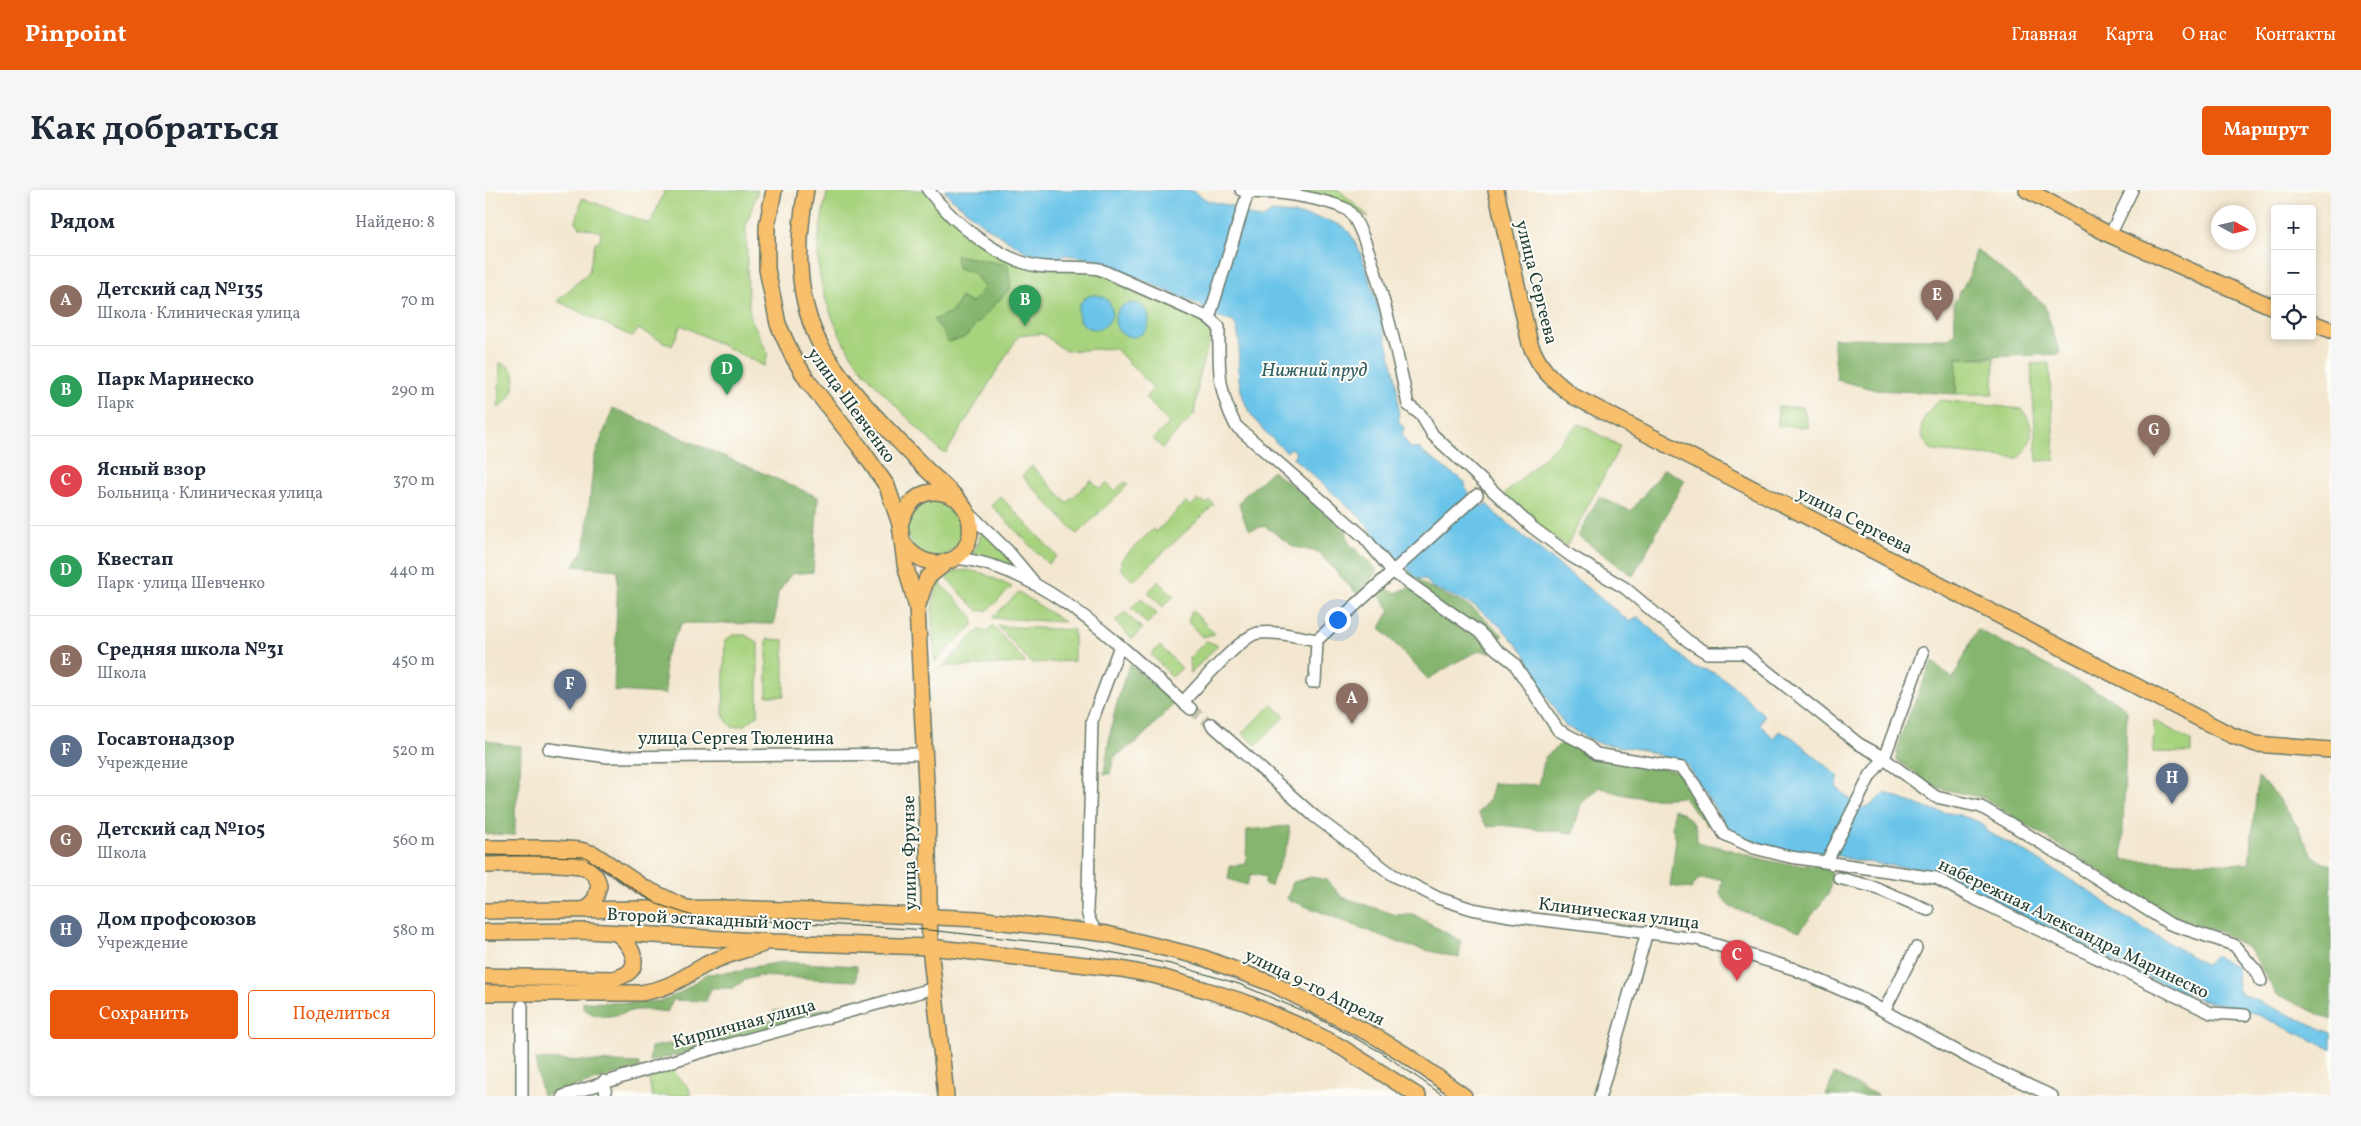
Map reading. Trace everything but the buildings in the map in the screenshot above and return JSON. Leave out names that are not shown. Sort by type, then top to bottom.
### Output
[{"type":"main road","name":"улица Шевченко","points":[[774,190],[767,226],[767,268],[778,324],[792,355],[807,380],[859,446],[887,486],[900,524],[901,540]]},
{"type":"main road","name":"улица Шевченко","points":[[806,190],[799,230],[799,267],[808,312],[817,338],[832,364],[852,388],[906,449],[966,510]]},
{"type":"main road","name":"улица Сергеева","points":[[1496,190],[1530,344],[1538,363],[1551,378],[1573,396],[2231,735],[2256,744],[2331,750]]},
{"type":"main road","points":[[2027,190],[2110,235],[2271,306]]},
{"type":"main road","points":[[2316,324],[2331,330]]},
{"type":"main road","points":[[900,524],[906,508],[922,495],[939,492],[955,498]]},
{"type":"main road","points":[[901,540],[907,550],[920,560],[932,563],[951,559],[962,551],[969,536],[970,520],[966,510]]},
{"type":"main road","name":"улица Фрунзе","points":[[901,540],[905,564],[917,608],[927,803],[930,948],[945,1096]]},
{"type":"main road","name":"улица Фрунзе","points":[[917,608],[927,578],[951,559]]},
{"type":"main road","points":[[485,848],[553,848],[580,850],[594,854],[643,887],[687,908]]},
{"type":"main road","points":[[485,865],[571,865],[585,868],[594,874],[599,886],[595,899],[585,910]]},
{"type":"main road","name":"Второй эстакадный мост","points":[[485,911],[687,908],[929,916]]},
{"type":"main road","name":"улица 9-го Апреля","points":[[929,916],[1066,928],[1099,933],[1201,956],[1273,984],[1378,1038],[1406,1055],[1464,1096]]},
{"type":"main road","name":"Второй эстакадный мост","points":[[485,932],[587,931],[772,942],[930,948]]},
{"type":"main road","points":[[485,976],[612,979],[623,977],[631,970],[635,962],[634,955],[626,941],[617,933]]},
{"type":"main road","points":[[485,993],[641,993],[661,990],[706,964],[772,942]]},
{"type":"main road","points":[[930,948],[1121,969],[1157,976],[1206,990],[1247,1003],[1302,1027],[1385,1073],[1418,1096]]},
{"type":"street","points":[[928,190],[958,223],[1009,257],[1044,267],[1085,266],[1099,269],[1209,318],[1244,191],[1280,194],[1318,201],[1348,210],[1355,221],[1370,258],[1391,328],[1408,405],[1421,415],[1433,435],[1532,527],[1571,556],[1625,588],[1688,641],[1707,653],[1743,653],[1859,744],[1884,758],[1936,797],[1981,807],[2132,898],[2170,924],[2234,945],[2257,972],[2261,981]]},
{"type":"street","points":[[2110,235],[2131,190]]},
{"type":"street","name":"набережная Александра Маринеско","points":[[1209,318],[1219,327],[1219,381],[1224,404],[1236,426],[1365,537],[1396,568],[1479,632],[1514,663],[1558,730],[1585,744],[1596,754],[1681,768],[1695,785],[1724,834],[1754,848],[1790,857],[1936,878],[1969,896],[2211,1013],[2245,1015]]},
{"type":"street","points":[[1312,682],[1315,682],[1317,640],[1477,495]]},
{"type":"street","points":[[966,510],[1008,551],[1034,582],[1119,646],[1188,706],[1237,646],[1257,633],[1281,634],[1317,640]]},
{"type":"street","points":[[951,559],[983,562],[1034,582]]},
{"type":"street","points":[[1099,933],[1091,926],[1086,912],[1092,721],[1119,646]]},
{"type":"street","points":[[1923,653],[1884,758],[1870,776],[1827,861],[1839,873],[1928,910]]},
{"type":"street","name":"Клиническая улица","points":[[1212,725],[1314,816],[1393,875],[1438,898],[1472,909],[1510,916],[1697,939],[1794,969],[1883,1011],[1975,1061],[2052,1096]]},
{"type":"street","name":"улица Сергея Тюленина","points":[[549,749],[608,757],[924,754]]},
{"type":"street","points":[[1066,928],[1073,926],[1086,912]]},
{"type":"street","points":[[1600,1096],[1647,932]]},
{"type":"street","points":[[1883,1011],[1915,948]]},
{"type":"street","name":"Кирпичная улица","points":[[563,1096],[697,1052],[935,988]]},
{"type":"street","points":[[522,1006],[522,1096]]},
{"type":"street","points":[[604,1081],[606,1096]]},
{"type":"green space","points":[[665,190],[758,190],[746,226],[748,294],[750,316],[768,354],[764,366],[681,325],[672,346],[638,329],[633,337],[557,301],[589,272],[595,243],[600,240],[601,232],[580,227],[576,222],[582,198],[650,224]]},
{"type":"green space","points":[[828,190],[933,190],[957,217],[1008,254],[1044,263],[1097,265],[1216,319],[1200,372],[1194,415],[1162,448],[1153,439],[1169,423],[1145,397],[1154,389],[1115,348],[1065,351],[1043,334],[1019,335],[946,453],[938,449],[862,369],[845,343],[830,312],[818,265],[821,220]]},
{"type":"green space","points":[[1274,190],[1339,190],[1369,217],[1334,199]]},
{"type":"green space","points":[[1976,249],[2044,304],[2060,354],[1957,358],[1956,394],[1876,390],[1837,380],[1833,338],[1948,339],[1955,332],[1954,303],[1971,272]]},
{"type":"green space","points":[[956,255],[1008,265],[1011,287],[964,338],[948,342],[942,330],[933,320],[953,311],[961,297],[971,303],[984,288],[974,273],[957,268]]},
{"type":"green space","points":[[1957,358],[1994,358],[1993,394],[1956,394]]},
{"type":"green space","points":[[500,363],[508,366],[513,372],[515,379],[514,386],[507,400],[498,408]]},
{"type":"green space","points":[[2049,363],[2055,460],[2037,461],[2031,364]]},
{"type":"green space","points":[[1940,400],[2022,409],[2030,422],[2030,441],[2018,458],[1933,451],[1923,438],[1921,431],[1924,418]]},
{"type":"green space","points":[[1778,407],[1803,407],[1809,427],[1778,426]]},
{"type":"green space","points":[[613,408],[818,497],[813,572],[791,574],[778,593],[774,624],[682,623],[664,658],[666,694],[614,691],[618,570],[574,566],[585,546],[594,458]]},
{"type":"green space","points":[[1579,424],[1620,446],[1566,547],[1534,524],[1504,495]]},
{"type":"green space","points":[[1032,466],[1067,503],[1091,480],[1100,489],[1106,483],[1115,491],[1125,482],[1128,485],[1077,534],[1022,476]]},
{"type":"green space","points":[[1664,469],[1685,480],[1633,576],[1578,536],[1599,497],[1631,511]]},
{"type":"green space","points":[[1272,471],[1317,504],[1345,528],[1349,543],[1378,571],[1357,594],[1318,552],[1294,547],[1265,526],[1250,530],[1239,504],[1243,497]]},
{"type":"green space","points":[[1000,496],[1057,556],[1048,564],[991,505]]},
{"type":"green space","points":[[1197,500],[1199,502],[1202,500],[1206,504],[1210,500],[1214,505],[1133,581],[1121,569],[1121,560],[1153,529],[1156,532],[1186,502],[1191,506]]},
{"type":"green space","points":[[935,501],[955,509],[963,529],[955,549],[935,557],[915,549],[907,529],[915,509]]},
{"type":"green space","points":[[981,528],[1025,575],[1004,564],[973,553],[979,542]]},
{"type":"green space","points":[[1410,569],[1423,584],[1472,608],[1503,635],[1490,654],[1481,650],[1428,679],[1380,628],[1390,610],[1376,591],[1385,588],[1395,593],[1410,587],[1407,573]]},
{"type":"green space","points":[[967,570],[982,573],[1012,587],[988,610],[978,611],[946,578],[956,571]]},
{"type":"green space","points":[[1159,581],[1174,596],[1163,607],[1148,592]]},
{"type":"green space","points":[[940,583],[973,617],[973,625],[935,662],[932,610],[933,600]]},
{"type":"green space","points":[[1019,592],[1064,622],[994,618]]},
{"type":"green space","points":[[1141,598],[1157,614],[1147,624],[1131,608]]},
{"type":"green space","points":[[1192,610],[1215,634],[1202,637],[1188,622]]},
{"type":"green space","points":[[1125,612],[1142,629],[1132,639],[1115,621]]},
{"type":"green space","points":[[993,626],[1026,663],[942,667],[979,630],[987,631]]},
{"type":"green space","points":[[998,626],[1074,630],[1074,661],[1031,663]]},
{"type":"green space","points":[[1977,629],[2119,703],[2127,711],[2122,860],[2249,864],[2258,778],[2274,792],[2299,828],[2313,854],[2324,863],[2331,864],[2331,1020],[2276,994],[2251,950],[2220,932],[2171,916],[1984,798],[1934,787],[1896,759],[1900,737],[1932,661],[1953,679]]},
{"type":"green space","points":[[733,635],[745,635],[758,643],[758,715],[745,725],[732,727],[723,713],[725,640]]},
{"type":"green space","points":[[767,639],[784,640],[784,696],[767,696]]},
{"type":"green space","points":[[1206,641],[1218,645],[1190,674],[1189,658]]},
{"type":"green space","points":[[1160,646],[1182,668],[1172,677],[1151,654]]},
{"type":"green space","points":[[1130,664],[1175,703],[1138,741],[1114,757],[1110,774],[1104,774],[1110,732]]},
{"type":"green space","points":[[1272,705],[1285,716],[1256,745],[1242,733]]},
{"type":"green space","points":[[2154,720],[2191,741],[2191,753],[2153,752]]},
{"type":"green space","points":[[485,739],[501,744],[521,746],[520,785],[515,809],[515,835],[485,834]]},
{"type":"green space","points":[[1563,742],[1581,749],[1594,758],[1677,771],[1712,821],[1707,826],[1683,797],[1640,797],[1619,794],[1599,787],[1581,804],[1573,833],[1500,825],[1488,827],[1478,813],[1490,798],[1493,783],[1539,785],[1545,757]]},
{"type":"green space","points":[[1674,809],[1689,818],[1695,826],[1697,843],[1774,862],[1811,865],[1832,872],[1829,893],[1800,931],[1730,907],[1720,894],[1722,879],[1699,878],[1691,889],[1670,886],[1676,839],[1672,828]]},
{"type":"green space","points":[[1289,826],[1286,848],[1271,886],[1264,884],[1266,877],[1251,874],[1247,885],[1228,879],[1230,866],[1246,864],[1247,830]]},
{"type":"green space","points":[[1311,877],[1327,880],[1342,897],[1396,915],[1413,914],[1461,941],[1459,958],[1405,945],[1287,899],[1293,882]]},
{"type":"green space","points":[[783,962],[857,966],[856,981],[759,976],[745,980],[733,988],[711,988],[706,1001],[673,1000],[667,1012],[636,1010],[603,1016],[590,1013],[583,1008],[583,1002],[629,1003],[661,1001],[678,994],[707,974],[742,971],[746,968]]},
{"type":"green space","points":[[849,1008],[649,1062],[651,1047],[708,1037],[771,1021],[774,1011]]},
{"type":"green space","points":[[535,1059],[639,1063],[639,1068],[542,1096]]},
{"type":"green space","points":[[670,1068],[689,1088],[691,1096],[652,1096],[648,1074]]},
{"type":"green space","points":[[1834,1074],[1879,1096],[1826,1096]]},
{"type":"water","name":"Нижний пруд","points":[[944,190],[1186,190],[1195,192],[1208,201],[1232,206],[1233,210],[1262,219],[1272,212],[1311,217],[1340,225],[1346,229],[1353,239],[1368,274],[1395,376],[1399,423],[1404,427],[1402,435],[1410,448],[1421,449],[1423,453],[1465,482],[1470,496],[1475,501],[1481,506],[1487,504],[1497,515],[1630,622],[1638,617],[1694,668],[1714,673],[1732,685],[1764,715],[1760,724],[1773,738],[1779,731],[1792,737],[1839,777],[1836,787],[1861,808],[1870,806],[1885,793],[1931,810],[1959,815],[1982,823],[1986,831],[2022,850],[2095,895],[2118,913],[2206,965],[2215,956],[2237,967],[2238,989],[2242,994],[2331,1033],[2331,1049],[2254,1013],[2202,1000],[2134,972],[1934,872],[1859,861],[1826,853],[1790,854],[1731,833],[1686,764],[1643,750],[1598,743],[1565,726],[1534,676],[1525,654],[1502,628],[1475,606],[1432,587],[1426,580],[1417,578],[1400,561],[1396,560],[1360,517],[1293,458],[1296,453],[1291,448],[1286,452],[1269,435],[1249,412],[1241,392],[1238,371],[1239,337],[1234,322],[1206,314],[1202,306],[1092,259],[1066,255],[1048,261],[1028,253],[985,226]]},
{"type":"water","points":[[1095,295],[1107,300],[1112,312],[1107,324],[1095,329],[1083,324],[1078,312],[1083,300]]},
{"type":"water","points":[[1132,303],[1144,308],[1149,320],[1144,332],[1132,337],[1120,332],[1115,320],[1120,308]]},
{"type":"tunnel","points":[[1191,709],[1211,724]]},
{"type":"tram line","points":[[485,855],[585,857],[657,904],[696,917],[929,930],[1084,947],[1171,964],[1239,984],[1310,1014],[1381,1052],[1444,1096]]},
{"type":"place","name":"Средняя школа №31","points":[[1937,321]]},
{"type":"place","name":"Парк Маринеско","points":[[1025,326]]},
{"type":"place","name":"Квестап","points":[[727,395]]},
{"type":"place","name":"Детский сад №105","points":[[2154,456]]},
{"type":"place","name":"Госавтонадзор","points":[[570,710]]},
{"type":"place","name":"Детский сад №135","points":[[1352,724]]},
{"type":"place","name":"Дом профсоюзов","points":[[2172,804]]},
{"type":"place","name":"Ясный взор","points":[[1737,981]]}]
